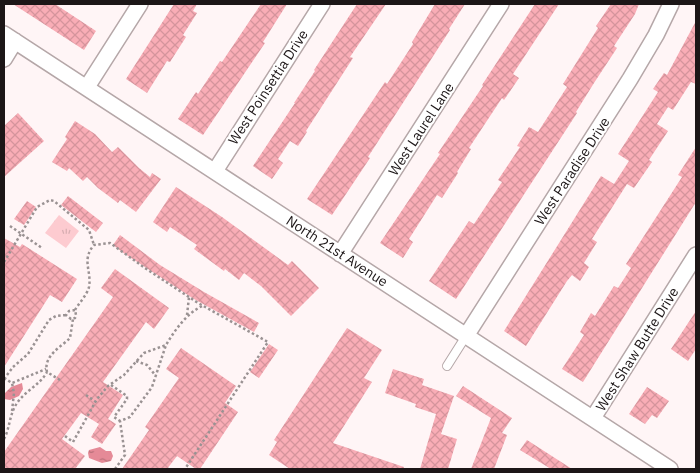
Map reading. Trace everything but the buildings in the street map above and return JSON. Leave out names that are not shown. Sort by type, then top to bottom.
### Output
[{"type":"street","points":[[87,87],[140,4]]},
{"type":"street","name":"West Poinsettia Drive","points":[[215,171],[322,4]]},
{"type":"street","name":"West Laurel Lane","points":[[340,254],[501,4]]},
{"type":"street","name":"West Paradise Drive","points":[[466,336],[630,79],[672,4]]},
{"type":"street","points":[[4,59],[9,37]]},
{"type":"street","name":"North 21st Avenue","points":[[9,37],[670,469]]},
{"type":"street","name":"West Shaw Butte Drive","points":[[593,418],[696,255]]},
{"type":"lane","points":[[447,366],[466,336]]},
{"type":"path","points":[[4,262],[37,207],[50,200],[54,201],[89,230],[94,245]]},
{"type":"path","points":[[10,226],[42,248]]},
{"type":"path","points":[[11,415],[20,399],[37,384],[46,370],[48,360],[54,352],[70,338],[73,319],[76,315],[75,310],[89,288],[87,257],[89,251],[94,245],[110,242],[144,268],[202,306],[268,342],[185,469]]},
{"type":"path","points":[[187,315],[188,297]]},
{"type":"path","points":[[120,421],[130,416],[152,387],[166,345],[187,315],[202,306]]},
{"type":"path","points":[[66,315],[69,311],[75,310]]},
{"type":"path","points":[[46,370],[12,383],[4,379],[13,367],[28,354],[49,320],[56,316],[66,315],[73,319]]},
{"type":"path","points":[[65,436],[73,442],[103,391],[124,375],[144,353],[166,345]]},
{"type":"path","points":[[136,360],[147,365],[156,376]]},
{"type":"path","points":[[46,370],[60,380]]},
{"type":"path","points":[[4,439],[11,415],[14,393],[12,383]]},
{"type":"path","points":[[111,385],[127,396],[127,399],[114,417],[120,421],[125,455],[115,469]]},
{"type":"path","points":[[86,395],[96,402]]},
{"type":"green space","points":[[59,215],[79,231],[66,248],[45,233]]},
{"type":"water","points":[[22,383],[23,389],[19,396],[10,400],[4,399],[4,394],[11,387]]},
{"type":"water","points":[[100,447],[106,451],[111,451],[113,456],[111,461],[102,463],[89,458],[89,450]]}]
